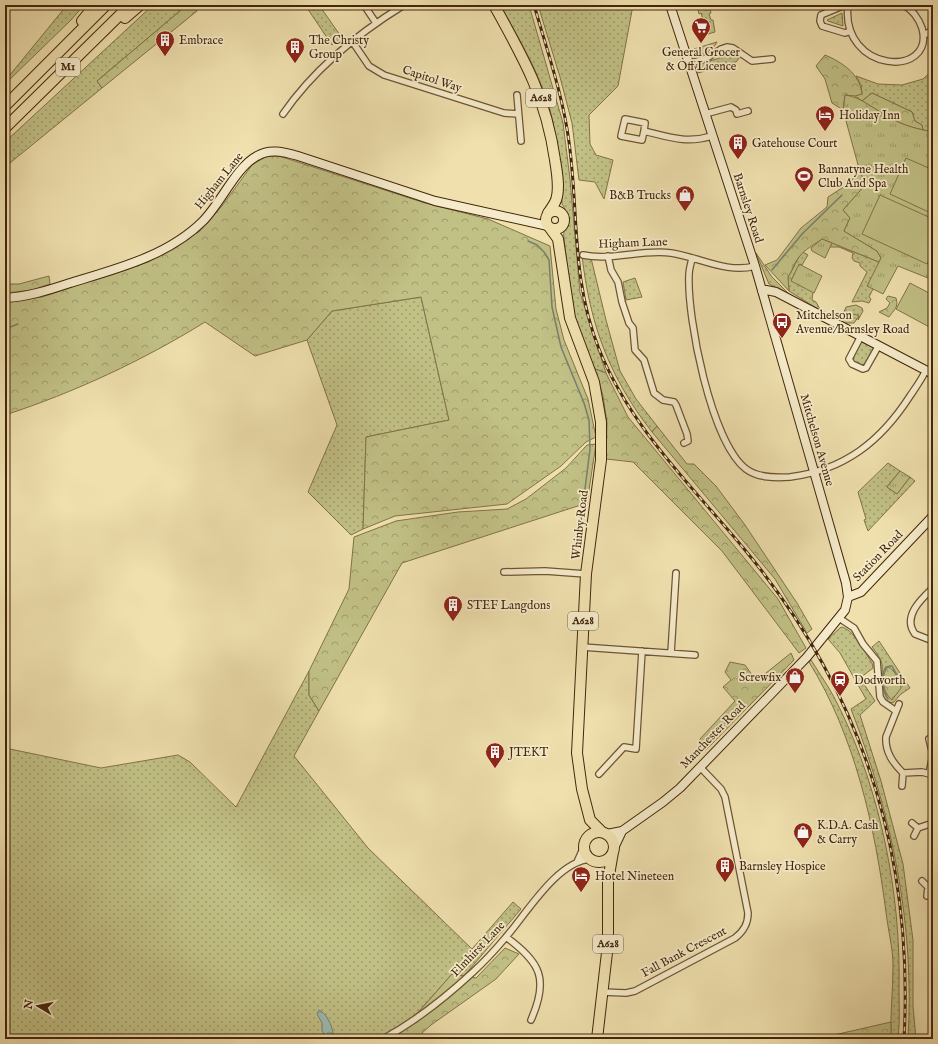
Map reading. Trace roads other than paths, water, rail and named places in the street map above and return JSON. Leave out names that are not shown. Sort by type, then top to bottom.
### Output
[{"type":"highway","name":"M1","points":[[35,78],[95,5]]},
{"type":"highway","name":"M1","points":[[5,106],[35,78],[106,5]]},
{"type":"highway","name":"M1","points":[[5,128],[130,5]]},
{"type":"highway","name":"M1","points":[[49,86],[140,5]]},
{"type":"highway","name":"A628","points":[[494,5],[531,72],[544,108],[556,167],[556,200],[563,219]]},
{"type":"highway","points":[[556,200],[548,221],[558,239]]},
{"type":"highway","points":[[557,211],[563,219],[558,229],[548,221],[557,211]]},
{"type":"highway","name":"Whinby Road","points":[[563,219],[558,239],[570,318],[594,382],[601,422],[601,460],[586,574],[577,753],[582,789],[590,820],[586,841]]},
{"type":"highway","points":[[590,820],[613,840],[614,850],[605,861],[593,860]]},
{"type":"highway","name":"Manchester Road","points":[[605,833],[593,834],[586,841],[586,854],[600,866],[608,881]]},
{"type":"highway","name":"Manchester Road","points":[[597,1039],[610,927],[608,881],[614,850]]},
{"type":"main road","name":"Barnsley Road","points":[[670,5],[762,291]]},
{"type":"main road","name":"Higham Lane","points":[[5,298],[44,292],[148,257],[189,233],[218,204],[247,162],[268,151],[277,151],[298,156],[435,201],[530,220],[548,221]]},
{"type":"main road","points":[[762,291],[766,290],[776,292],[930,372]]},
{"type":"main road","name":"Mitchelson Avenue","points":[[762,291],[814,471],[848,597]]},
{"type":"main road","name":"Station Road","points":[[814,648],[845,610],[848,597],[861,592],[933,516]]},
{"type":"main road","name":"Manchester Road","points":[[605,833],[622,831],[663,802],[700,767],[814,648]]},
{"type":"main road","name":"Manchester Road","points":[[614,850],[622,831]]},
{"type":"street","points":[[364,5],[376,23]]},
{"type":"street","points":[[283,114],[296,96],[314,76],[352,41],[404,5]]},
{"type":"street","points":[[850,31],[845,33],[822,26],[820,21],[821,15],[847,5],[850,31],[861,48],[871,55],[888,62],[906,60],[915,56],[921,50],[924,35],[915,14],[903,5]]},
{"type":"street","points":[[924,35],[933,30]]},
{"type":"street","name":"Capitol Way","points":[[352,41],[369,66],[384,75],[504,113],[518,114]]},
{"type":"street","points":[[688,64],[706,58],[720,49],[727,48],[733,48],[752,61],[772,59]]},
{"type":"street","points":[[517,95],[521,141]]},
{"type":"street","points":[[705,114],[731,107],[736,110],[737,114],[748,111]]},
{"type":"street","points":[[625,119],[646,123],[644,131],[642,140],[622,136],[625,119]]},
{"type":"street","points":[[644,131],[684,141],[695,141],[712,136]]},
{"type":"street","name":"Higham Lane","points":[[583,255],[597,257],[662,252],[734,269],[754,266]]},
{"type":"street","points":[[608,256],[611,270],[618,282],[626,316],[633,328],[635,350],[644,360],[654,393],[657,397],[674,402],[676,405],[687,434],[688,441],[684,443]]},
{"type":"street","points":[[692,258],[689,281],[698,356],[712,404],[730,448],[737,460],[746,469],[764,476],[784,477],[814,471],[845,461],[886,429],[930,372]]},
{"type":"street","points":[[861,336],[849,359],[852,364],[866,368],[879,345]]},
{"type":"street","points":[[504,572],[545,571],[586,574]]},
{"type":"street","points":[[672,653],[676,573]]},
{"type":"street","points":[[933,588],[918,602],[914,610],[911,624],[912,630],[919,637],[933,640]]},
{"type":"street","points":[[839,618],[854,628],[863,644],[876,661],[880,697],[887,706],[896,711]]},
{"type":"street","points":[[582,647],[695,655]]},
{"type":"street","points":[[599,774],[624,747],[636,749],[642,651]]},
{"type":"street","points":[[899,704],[886,737],[886,743],[889,755],[903,773],[902,786]]},
{"type":"street","points":[[903,773],[931,774],[933,755],[929,739]]},
{"type":"street","name":"Fall Bank Crescent","points":[[602,992],[626,993],[635,991],[735,938],[741,933],[746,925],[748,913],[725,797],[721,789],[700,767]]},
{"type":"street","points":[[912,823],[918,828]]},
{"type":"street","points":[[914,836],[918,828],[933,823]]},
{"type":"street","name":"Elmhirst Lane","points":[[383,1039],[420,1017],[473,972],[506,937],[548,885],[577,862],[586,841]]},
{"type":"street","name":"Elmhirst Lane","points":[[577,862],[593,860]]},
{"type":"street","points":[[922,881],[931,886],[927,896]]},
{"type":"street","points":[[506,937],[520,947],[534,962],[539,973],[541,988],[538,1004],[531,1020]]},
{"type":"water","points":[[319,1010],[329,1020],[333,1034],[325,1035],[322,1031],[322,1023],[317,1014]]},
{"type":"waterway","points":[[772,270],[803,233],[842,195]]},
{"type":"waterway","points":[[528,241],[537,245],[549,260],[552,307],[561,347],[584,403],[589,420],[590,449],[578,545]]},
{"type":"waterway","points":[[5,329],[18,324]]},
{"type":"waterway","points":[[888,699],[882,683],[886,667],[892,666],[898,677],[903,681]]},
{"type":"railway","points":[[534,5],[563,108],[572,169],[580,272],[590,323],[599,349],[627,404],[645,430],[664,455],[745,550],[786,604],[821,660],[849,718],[872,779],[889,841],[900,905],[905,971],[904,1039]]},
{"type":"place","name":"General Grocer & Off Licence","points":[[701,44]]},
{"type":"place","name":"Embrace","points":[[165,57]]},
{"type":"place","name":"The Christy Group","points":[[295,64]]},
{"type":"place","name":"Holiday Inn","points":[[825,132]]},
{"type":"place","name":"Gatehouse Court","points":[[738,160]]},
{"type":"place","name":"Bannatyne Health Club And Spa","points":[[804,193]]},
{"type":"place","name":"B&B Trucks","points":[[685,212]]},
{"type":"place","name":"Mitchelson Avenue/Barnsley Road","points":[[782,339]]},
{"type":"place","name":"STEF Langdons","points":[[453,622]]},
{"type":"place","name":"Screwfix","points":[[795,694]]},
{"type":"place","name":"Dodworth","points":[[840,697]]},
{"type":"place","name":"JTEKT","points":[[495,769]]},
{"type":"place","name":"K.D.A. Cash & Carry","points":[[803,849]]},
{"type":"place","name":"Barnsley Hospice","points":[[725,883]]},
{"type":"place","name":"Hotel Nineteen","points":[[581,893]]}]
